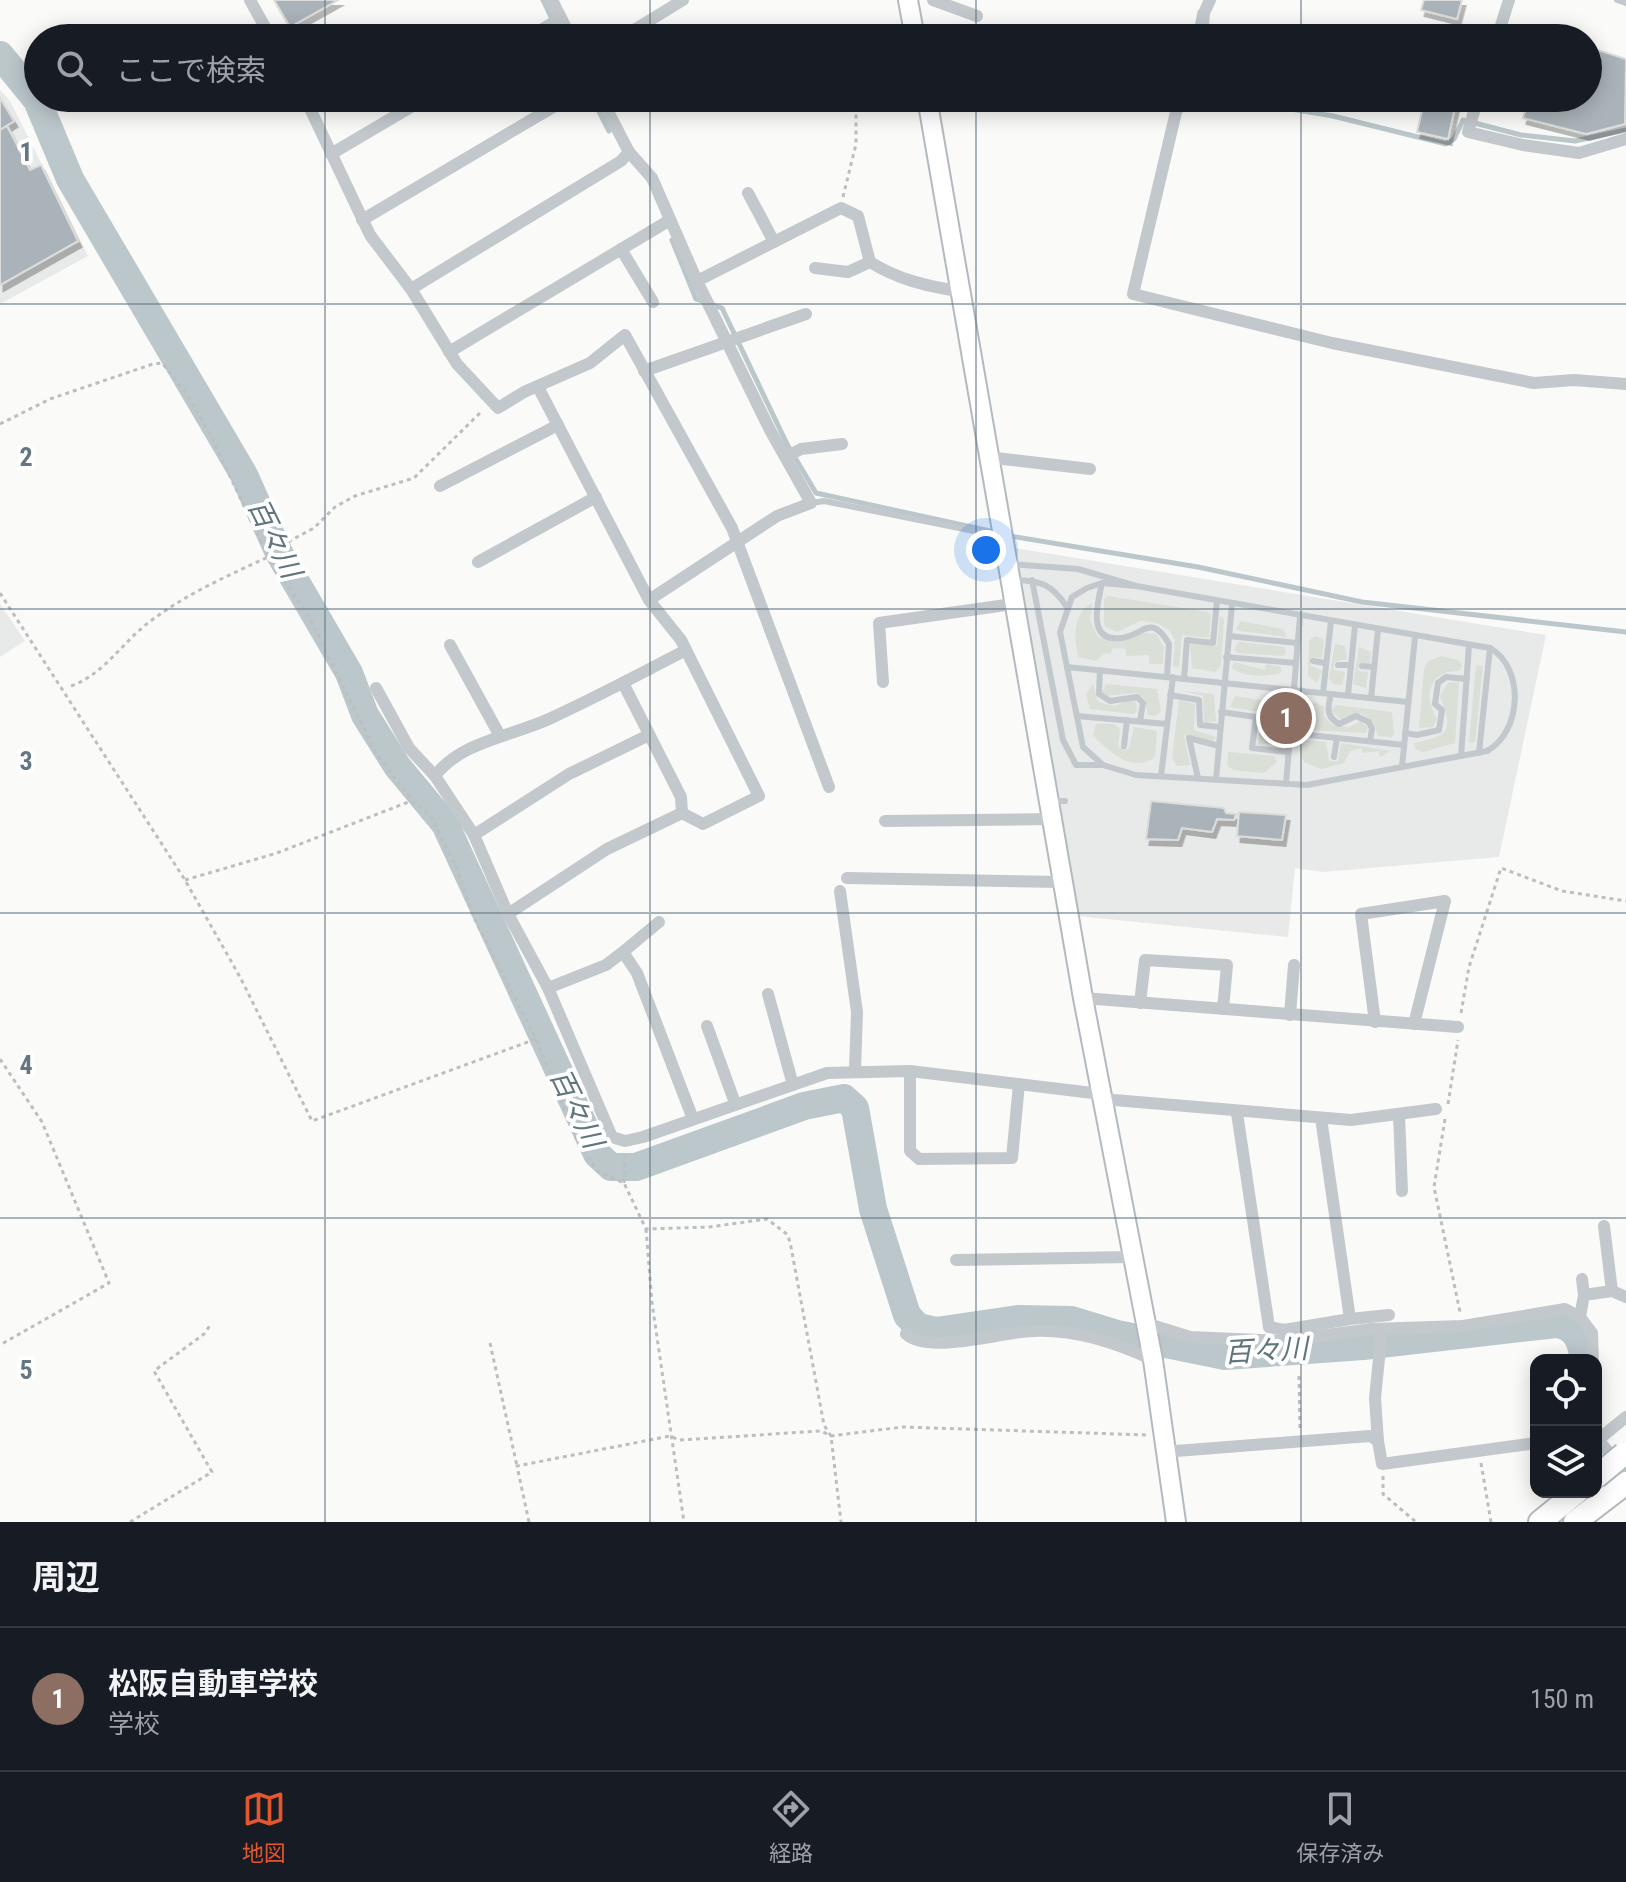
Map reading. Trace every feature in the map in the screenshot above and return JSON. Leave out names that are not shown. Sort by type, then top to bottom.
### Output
[{"type":"highway","points":[[1602,1473],[1625,1460]]},
{"type":"highway","points":[[1540,1522],[1626,1483]]},
{"type":"street","points":[[250,0],[263,24]]},
{"type":"street","points":[[552,0],[555,22],[552,24]]},
{"type":"street","points":[[644,24],[683,0]]},
{"type":"street","points":[[908,0],[912,24]]},
{"type":"street","points":[[933,0],[977,16]]},
{"type":"street","points":[[1203,24],[1210,0]]},
{"type":"street","points":[[1501,24],[1509,0]]},
{"type":"street","points":[[312,112],[362,220],[411,289],[449,352],[490,403],[498,408],[590,363],[625,335],[738,542],[829,787]]},
{"type":"street","points":[[331,154],[402,112]]},
{"type":"street","points":[[362,220],[545,112]]},
{"type":"street","points":[[608,112],[629,152],[652,178],[705,298],[733,339],[791,454],[811,503],[777,516],[649,600]]},
{"type":"street","points":[[929,112],[1013,604],[1055,807],[1062,882],[1130,1257],[1153,1360],[1176,1522]]},
{"type":"street","points":[[1176,112],[1133,294],[1332,343],[1534,383],[1574,380],[1626,384]]},
{"type":"street","points":[[1474,112],[1468,132],[1523,145],[1579,153],[1626,139]]},
{"type":"street","points":[[411,289],[621,161],[629,152]]},
{"type":"street","points":[[748,193],[774,242]]},
{"type":"street","points":[[697,281],[841,208],[858,216],[870,262]]},
{"type":"street","points":[[449,352],[670,220]]},
{"type":"street","points":[[621,249],[653,302]]},
{"type":"street","points":[[815,268],[848,272],[870,262],[913,282],[958,291]]},
{"type":"street","points":[[644,371],[806,314]]},
{"type":"street","points":[[538,387],[649,600],[686,650],[759,796],[703,824],[682,813]]},
{"type":"street","points":[[440,486],[558,425]]},
{"type":"street","points":[[791,454],[842,444]]},
{"type":"street","points":[[987,457],[1090,469]]},
{"type":"street","points":[[478,562],[596,497]]},
{"type":"street","points":[[883,682],[879,623],[1013,604]]},
{"type":"street","points":[[450,645],[500,736]]},
{"type":"street","points":[[435,776],[446,762],[500,736],[546,721],[686,650]]},
{"type":"street","points":[[623,683],[681,797],[682,813]]},
{"type":"street","points":[[376,688],[409,748],[435,776],[474,835],[508,914],[548,988],[612,1137],[625,1141],[827,1073],[855,1070],[910,1071],[1237,1113],[1351,1120],[1436,1109]]},
{"type":"street","points":[[474,835],[569,774],[649,735]]},
{"type":"street","points":[[885,821],[1055,807]]},
{"type":"street","points":[[508,914],[607,849],[682,813]]},
{"type":"street","points":[[847,878],[1062,882]]},
{"type":"street","points":[[840,891],[857,1012],[855,1070]]},
{"type":"street","points":[[1375,1022],[1361,914],[1445,901],[1414,1024]]},
{"type":"street","points":[[548,988],[606,965],[659,922]]},
{"type":"street","points":[[623,952],[637,973],[693,1119]]},
{"type":"street","points":[[1140,1003],[1145,960],[1227,965],[1223,1009]]},
{"type":"street","points":[[1290,1015],[1294,965]]},
{"type":"street","points":[[768,994],[783,1038],[793,1085]]},
{"type":"street","points":[[1083,998],[1458,1027]]},
{"type":"street","points":[[707,1026],[735,1103]]},
{"type":"street","points":[[910,1071],[910,1151],[919,1159],[1012,1158],[1019,1084]]},
{"type":"street","points":[[1237,1113],[1270,1341]]},
{"type":"street","points":[[1399,1114],[1402,1191]]},
{"type":"street","points":[[1321,1118],[1350,1319]]},
{"type":"street","points":[[1604,1226],[1612,1291]]},
{"type":"street","points":[[956,1260],[1130,1257]]},
{"type":"street","points":[[1580,1317],[1584,1295],[1582,1279]]},
{"type":"street","points":[[1584,1295],[1612,1291],[1626,1297]]},
{"type":"street","points":[[1145,1326],[1190,1337],[1270,1341],[1463,1326],[1565,1309],[1580,1317],[1592,1333],[1593,1354]]},
{"type":"street","points":[[1269,1327],[1284,1330],[1389,1315]]},
{"type":"street","points":[[906,1334],[922,1343],[941,1344],[1020,1332],[1063,1332],[1103,1340],[1153,1360]]},
{"type":"street","points":[[1382,1332],[1375,1398],[1382,1464],[1530,1444]]},
{"type":"street","points":[[1602,1434],[1626,1417]]},
{"type":"street","points":[[1164,1440],[1176,1451],[1370,1436],[1378,1441]]},
{"type":"street","points":[[1602,1442],[1625,1460]]},
{"type":"lane","points":[[1617,0],[1626,3]]},
{"type":"lane","points":[[811,503],[839,504],[984,533],[1002,541]]},
{"type":"lane","points":[[1008,572],[1078,569],[1136,586]]},
{"type":"lane","points":[[1008,572],[1057,591],[1066,606]]},
{"type":"lane","points":[[1032,580],[1063,740],[1076,765],[1103,765],[1136,775],[1307,785],[1479,753],[1499,744],[1511,720],[1514,682],[1510,667],[1490,648],[1136,586],[1102,583],[1072,597],[1066,606],[1060,632],[1083,747],[1103,765]]},
{"type":"lane","points":[[1102,583],[1095,620],[1104,634],[1123,639],[1147,627],[1156,629],[1169,644],[1170,695],[1161,776]]},
{"type":"lane","points":[[1184,679],[1187,640],[1213,643],[1217,601]]},
{"type":"lane","points":[[1216,779],[1232,604]]},
{"type":"lane","points":[[1286,784],[1300,616]]},
{"type":"lane","points":[[1331,621],[1326,663],[1328,713],[1339,724],[1356,716],[1362,718],[1372,729],[1370,741]]},
{"type":"lane","points":[[1348,695],[1355,626]]},
{"type":"lane","points":[[1371,698],[1378,630]]},
{"type":"lane","points":[[1229,636],[1297,643]]},
{"type":"lane","points":[[1402,767],[1415,637]]},
{"type":"lane","points":[[1461,756],[1469,645]]},
{"type":"lane","points":[[1479,753],[1490,648]]},
{"type":"lane","points":[[1226,657],[1295,663]]},
{"type":"lane","points":[[1313,661],[1326,663]]},
{"type":"lane","points":[[1338,665],[1351,665]]},
{"type":"lane","points":[[1362,666],[1374,667]]},
{"type":"lane","points":[[1067,667],[1408,702]]},
{"type":"lane","points":[[1100,670],[1099,694],[1110,701],[1137,697],[1143,703],[1140,721]]},
{"type":"lane","points":[[1405,733],[1417,735],[1439,730],[1442,710],[1435,704],[1438,683],[1446,677],[1467,679]]},
{"type":"lane","points":[[1170,695],[1199,700],[1200,725],[1220,727]]},
{"type":"lane","points":[[1221,712],[1256,717],[1252,748],[1288,752]]},
{"type":"lane","points":[[1077,716],[1167,724]]},
{"type":"lane","points":[[1124,746],[1127,720]]},
{"type":"lane","points":[[1290,733],[1404,745]]},
{"type":"lane","points":[[1198,778],[1189,738],[1219,746]]},
{"type":"lane","points":[[1334,757],[1337,738]]},
{"type":"path","points":[[841,208],[856,144],[856,112]]},
{"type":"path","points":[[0,424],[50,399],[162,363],[185,391],[212,438],[268,554],[309,617],[376,753],[412,801],[430,815],[457,869],[474,918],[536,1039],[589,1159],[597,1171],[626,1181]]},
{"type":"path","points":[[71,686],[91,679],[146,625],[178,602],[314,528],[335,507],[355,496],[414,478],[490,403]]},
{"type":"path","points":[[0,593],[185,880],[240,977],[312,1121],[536,1039]]},
{"type":"path","points":[[185,880],[277,853],[412,801]]},
{"type":"path","points":[[1463,1326],[1434,1187],[1469,967],[1501,868],[1562,891],[1626,901]]},
{"type":"path","points":[[0,1059],[42,1122],[109,1283],[0,1345]]},
{"type":"path","points":[[625,1147],[626,1181],[646,1229],[652,1303],[684,1522]]},
{"type":"path","points":[[646,1229],[709,1227],[767,1219],[788,1235],[806,1313],[824,1425],[831,1436],[841,1522]]},
{"type":"path","points":[[130,1522],[212,1472],[154,1371],[204,1334],[211,1324]]},
{"type":"path","points":[[490,1343],[529,1522]]},
{"type":"path","points":[[1299,1376],[1300,1441]]},
{"type":"path","points":[[517,1466],[674,1438],[821,1431],[831,1436],[903,1427],[1147,1435],[1164,1440]]},
{"type":"path","points":[[1479,1451],[1491,1522]]},
{"type":"path","points":[[1382,1464],[1383,1494],[1416,1522]]},
{"type":"shaded area","points":[[0,90],[10,101],[88,256],[0,304]]},
{"type":"shaded area","points":[[1015,548],[1546,635],[1499,857],[1323,872],[1295,868],[1288,937],[1077,916]]},
{"type":"shaded area","points":[[1108,596],[1208,612],[1211,616],[1209,638],[1182,635],[1179,667],[1173,666],[1175,640],[1169,630],[1157,623],[1140,621],[1117,632],[1104,626],[1104,599]]},
{"type":"shaded area","points":[[1092,603],[1090,620],[1098,637],[1123,640],[1141,634],[1156,634],[1164,647],[1163,664],[1149,664],[1149,655],[1126,656],[1126,649],[1113,648],[1110,654],[1104,653],[1096,661],[1078,657],[1078,620]]},
{"type":"shaded area","points":[[0,604],[25,641],[0,657]]},
{"type":"shaded area","points":[[1220,616],[1224,619],[1221,665],[1215,672],[1192,668],[1190,644],[1217,646]]},
{"type":"shaded area","points":[[1241,621],[1283,629],[1287,637],[1240,631],[1236,629]]},
{"type":"shaded area","points":[[1315,636],[1324,639],[1322,658],[1311,657],[1310,665],[1322,671],[1317,683],[1308,676],[1309,641]]},
{"type":"shaded area","points":[[1239,642],[1285,647],[1286,653],[1283,656],[1237,653],[1234,649]]},
{"type":"shaded area","points":[[1335,644],[1345,646],[1347,659],[1334,662],[1334,670],[1345,672],[1342,685],[1333,684],[1329,678]]},
{"type":"shaded area","points":[[1359,647],[1371,652],[1370,663],[1359,663],[1358,671],[1368,672],[1366,688],[1353,684]]},
{"type":"shaded area","points":[[1441,656],[1458,660],[1462,665],[1459,671],[1441,675],[1435,680],[1430,701],[1437,719],[1433,727],[1419,728],[1424,669],[1427,662]]},
{"type":"shaded area","points":[[1234,662],[1265,670],[1266,664],[1281,667],[1281,672],[1249,675],[1232,668]]},
{"type":"shaded area","points":[[1476,665],[1483,666],[1475,742],[1469,743]]},
{"type":"shaded area","points":[[1459,682],[1455,743],[1423,752],[1415,749],[1414,743],[1436,737],[1446,729],[1447,716],[1440,696],[1448,683]]},
{"type":"shaded area","points":[[1093,684],[1098,702],[1115,706],[1131,699],[1136,701],[1137,710],[1134,714],[1090,709],[1086,694]]},
{"type":"shaded area","points":[[1106,684],[1157,689],[1161,711],[1156,716],[1148,715],[1145,699],[1137,693],[1106,696],[1102,692]]},
{"type":"shaded area","points":[[1183,691],[1214,694],[1216,721],[1204,723],[1203,696]]},
{"type":"shaded area","points":[[1235,696],[1278,703],[1282,712],[1278,743],[1258,745],[1261,712],[1230,707]]},
{"type":"shaded area","points":[[1179,700],[1195,704],[1194,730],[1216,737],[1212,742],[1184,735],[1190,765],[1177,766],[1172,758]]},
{"type":"shaded area","points":[[1315,702],[1324,707],[1324,716],[1332,725],[1349,727],[1361,721],[1368,727],[1366,733],[1307,730],[1301,722],[1303,713]]},
{"type":"shaded area","points":[[1336,705],[1392,712],[1394,734],[1391,737],[1378,736],[1373,721],[1361,713],[1341,720],[1331,710]]},
{"type":"shaded area","points":[[1096,724],[1114,724],[1120,729],[1118,747],[1129,749],[1134,727],[1157,731],[1155,757],[1138,763],[1121,758],[1093,735]]},
{"type":"shaded area","points":[[1304,740],[1326,742],[1329,761],[1338,761],[1341,743],[1391,751],[1380,757],[1379,751],[1363,753],[1361,748],[1350,751],[1344,763],[1321,769],[1304,762],[1299,750]]},
{"type":"shaded area","points":[[1228,752],[1274,756],[1277,762],[1264,773],[1233,770],[1227,765]]},
{"type":"building","points":[[274,0],[338,0],[295,24],[288,24]]},
{"type":"building","points":[[1424,0],[1462,0],[1457,19],[1421,10]]},
{"type":"building","points":[[1602,51],[1626,59],[1625,124],[1586,134],[1523,118],[1525,112],[1602,112]]},
{"type":"building","points":[[0,98],[14,121],[0,130]]},
{"type":"building","points":[[1422,112],[1454,112],[1448,139],[1417,132]]},
{"type":"building","points":[[7,126],[30,170],[41,165],[78,241],[0,285],[0,130]]},
{"type":"building","points":[[1151,801],[1224,808],[1226,813],[1236,814],[1234,820],[1217,819],[1212,832],[1182,828],[1178,840],[1146,839]]},
{"type":"building","points":[[1239,812],[1286,815],[1282,840],[1237,836]]},
{"type":"waterway","points":[[543,0],[554,24]]},
{"type":"waterway","points":[[1198,24],[1200,12]]},
{"type":"waterway","name":"百々川","points":[[0,55],[24,84]]},
{"type":"waterway","name":"百々川","points":[[42,112],[70,179],[244,475],[279,553],[349,673],[365,715],[397,766],[445,824],[597,1154],[611,1167],[636,1167],[804,1106],[844,1098],[855,1108],[873,1209],[907,1315],[918,1327],[936,1331],[1018,1319],[1071,1320],[1117,1334],[1225,1356],[1363,1346],[1556,1324],[1569,1328],[1577,1336],[1583,1354]]},
{"type":"waterway","points":[[599,112],[609,131]]},
{"type":"waterway","points":[[1309,112],[1446,144],[1454,139],[1463,120],[1521,135],[1575,141],[1626,130]]},
{"type":"waterway","points":[[672,240],[696,299],[722,308],[787,444],[816,493],[990,531]]},
{"type":"waterway","points":[[1010,536],[1198,567],[1362,602],[1626,632]]},
{"type":"place","name":"松阪自動車学校","points":[[1286,718]]}]
